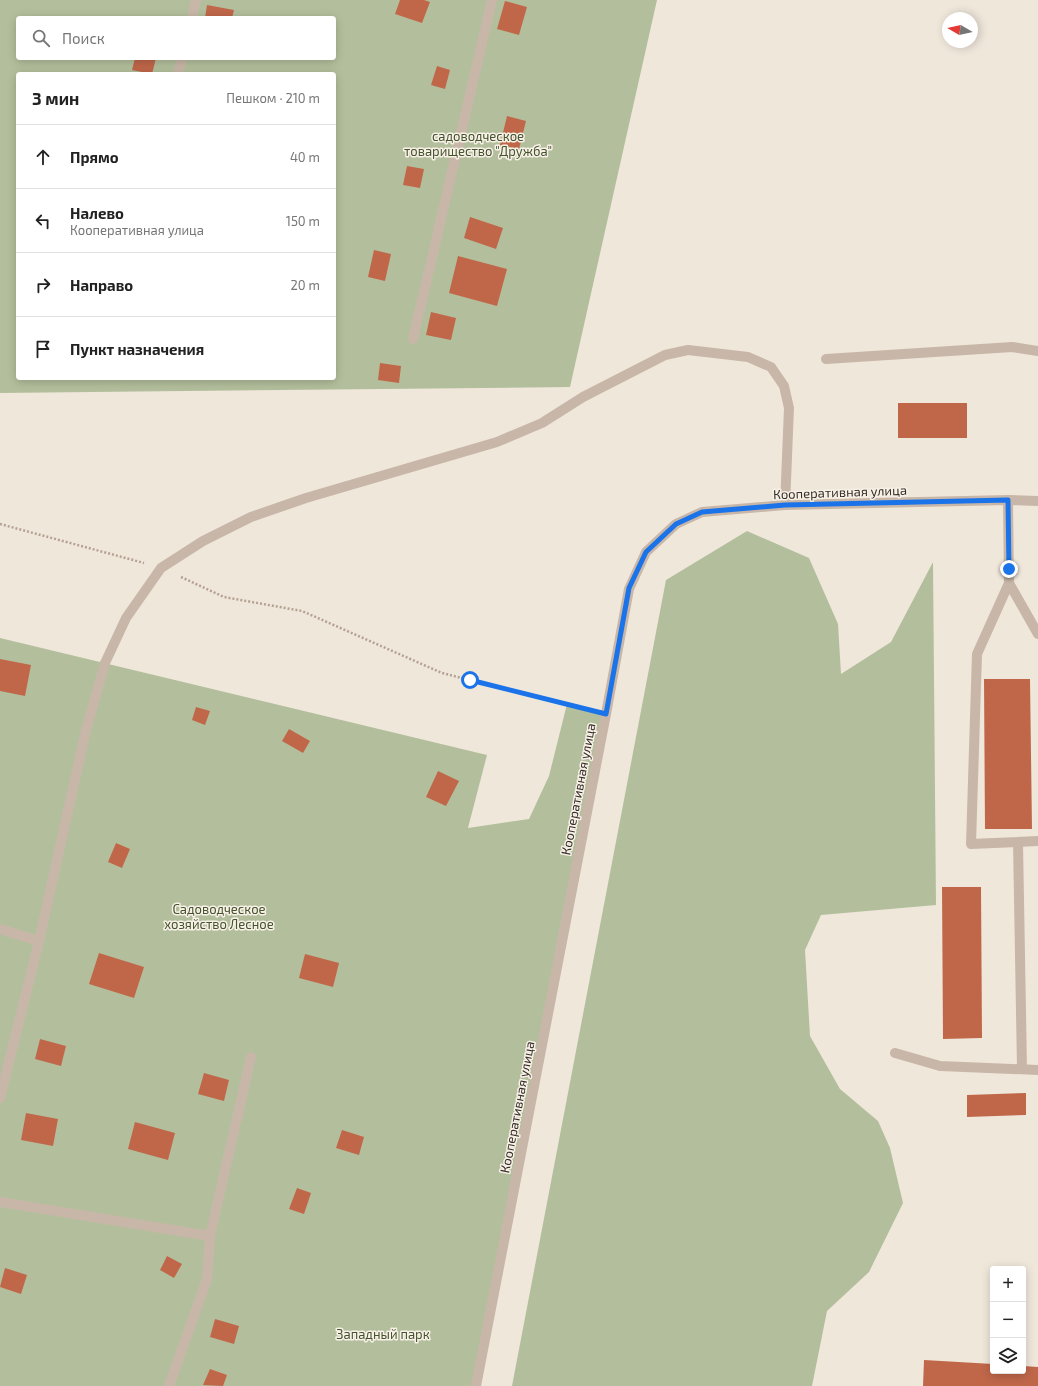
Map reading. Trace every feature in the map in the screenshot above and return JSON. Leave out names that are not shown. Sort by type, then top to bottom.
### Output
[{"type":"street","points":[[192,16],[196,0]]},
{"type":"street","points":[[413,339],[492,0]]},
{"type":"street","points":[[178,72],[182,60]]},
{"type":"street","points":[[826,358],[1012,347],[1038,351]]},
{"type":"street","points":[[0,1098],[39,941],[86,730],[105,663],[126,618],[161,568],[203,541],[251,517],[321,493],[497,442],[542,422],[583,397],[666,354],[688,350],[748,357],[771,367],[784,386],[789,408],[785,505]]},
{"type":"street","points":[[1008,500],[1009,583],[977,654],[971,844],[1038,841]]},
{"type":"street","name":"Кооперативная улица","points":[[476,1386],[629,588],[646,552],[676,524],[702,512],[785,505],[1008,500],[1038,501]]},
{"type":"street","points":[[1009,583],[1038,634]]},
{"type":"street","points":[[1018,842],[1022,1069]]},
{"type":"street","points":[[0,929],[39,941]]},
{"type":"street","points":[[895,1053],[940,1066],[1038,1070]]},
{"type":"street","points":[[169,1386],[206,1279],[210,1236],[251,1057]]},
{"type":"street","points":[[0,1202],[210,1236]]},
{"type":"path","points":[[0,524],[161,568],[224,597],[302,611],[442,673],[606,714]]},
{"type":"green space","name":"садоводческое товарищество \"Дружба\"","points":[[0,0],[657,0],[570,387],[0,393]]},
{"type":"green space","points":[[747,531],[809,558],[838,624],[841,674],[891,642],[933,562],[936,905],[821,915],[805,950],[810,1036],[840,1089],[878,1121],[890,1148],[903,1203],[869,1272],[827,1311],[812,1386],[512,1386],[666,580]]},
{"type":"green space","name":"Садоводческое хозяйство Лесное","points":[[0,638],[487,755],[468,828],[529,819],[549,776],[567,704],[606,714],[476,1386],[0,1386]]},
{"type":"building","points":[[400,0],[424,0],[430,2],[422,23],[395,14]]},
{"type":"building","points":[[505,1],[527,7],[519,35],[497,29]]},
{"type":"building","points":[[207,5],[234,10],[232,16],[205,16]]},
{"type":"building","points":[[134,60],[156,60],[152,72],[132,70]]},
{"type":"building","points":[[437,66],[450,70],[445,89],[431,85]]},
{"type":"building","points":[[507,116],[526,121],[519,149],[500,145]]},
{"type":"building","points":[[407,166],[424,169],[420,188],[403,185]]},
{"type":"building","points":[[470,217],[503,228],[496,249],[464,238]]},
{"type":"building","points":[[374,250],[391,254],[385,281],[368,277]]},
{"type":"building","points":[[458,256],[507,269],[497,306],[449,293]]},
{"type":"building","points":[[431,312],[456,318],[451,340],[426,335]]},
{"type":"building","points":[[380,363],[401,366],[399,383],[378,380]]},
{"type":"building","points":[[898,403],[967,403],[967,438],[898,438]]},
{"type":"building","points":[[0,659],[31,665],[25,696],[0,691]]},
{"type":"building","points":[[984,679],[1030,679],[1032,829],[985,829]]},
{"type":"building","points":[[196,707],[210,711],[205,725],[192,720]]},
{"type":"building","points":[[289,729],[310,741],[303,753],[282,741]]},
{"type":"building","points":[[438,771],[459,781],[446,806],[426,797]]},
{"type":"building","points":[[116,843],[130,849],[122,868],[108,862]]},
{"type":"building","points":[[942,887],[981,887],[982,1038],[943,1039]]},
{"type":"building","points":[[99,953],[144,967],[134,998],[89,984]]},
{"type":"building","points":[[305,954],[339,963],[333,987],[299,978]]},
{"type":"building","points":[[40,1039],[66,1046],[61,1066],[35,1059]]},
{"type":"building","points":[[204,1073],[229,1080],[224,1101],[198,1094]]},
{"type":"building","points":[[1026,1093],[1026,1115],[967,1117],[967,1095]]},
{"type":"building","points":[[26,1113],[58,1119],[53,1146],[21,1140]]},
{"type":"building","points":[[135,1122],[175,1133],[168,1160],[128,1149]]},
{"type":"building","points":[[342,1130],[364,1137],[359,1155],[336,1148]]},
{"type":"building","points":[[297,1188],[311,1193],[304,1214],[289,1209]]},
{"type":"building","points":[[167,1256],[182,1264],[174,1278],[160,1270]]},
{"type":"building","points":[[5,1268],[27,1275],[21,1294],[0,1287]]},
{"type":"building","points":[[215,1319],[239,1326],[234,1344],[210,1337]]},
{"type":"building","points":[[924,1360],[990,1364],[990,1374],[1026,1374],[1026,1366],[1038,1367],[1038,1386],[923,1386]]},
{"type":"building","points":[[210,1369],[227,1375],[223,1386],[203,1385]]},
{"type":"route","points":[[470,680],[606,714],[629,588],[646,552],[676,524],[702,512],[785,505],[1008,500],[1009,569]]},
{"type":"park label","name":"Западный парк","points":[[383,1334]]}]
